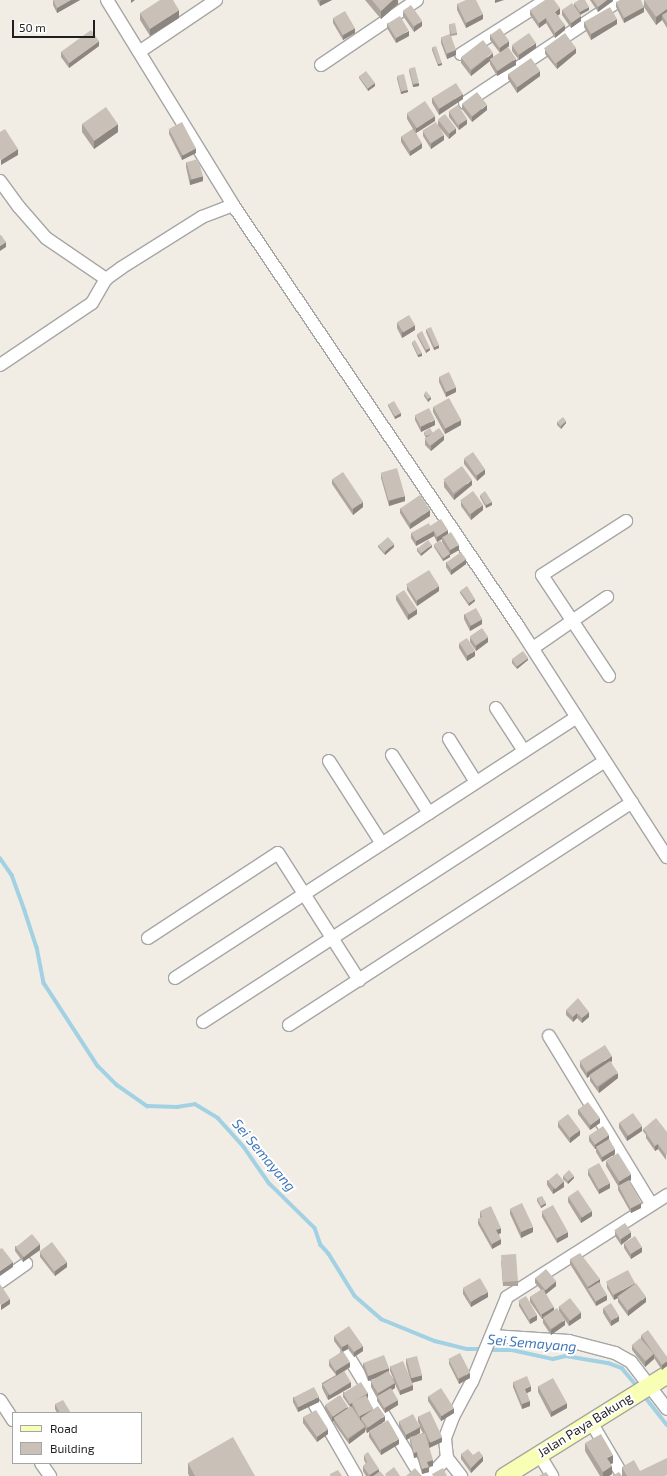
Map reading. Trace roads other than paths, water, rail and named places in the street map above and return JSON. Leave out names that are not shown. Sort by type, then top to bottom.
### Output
[{"type":"main road","name":"Jalan Paya Bakung","points":[[506,1475],[667,1374]]},
{"type":"street","points":[[107,0],[231,201],[532,648],[667,857]]},
{"type":"street","points":[[139,52],[216,0]]},
{"type":"street","points":[[321,65],[417,0]]},
{"type":"street","points":[[461,54],[546,0]]},
{"type":"street","points":[[462,105],[620,0]]},
{"type":"street","points":[[0,181],[19,208],[46,238],[106,278]]},
{"type":"street","points":[[0,365],[92,303],[106,278],[202,217],[231,201]]},
{"type":"street","points":[[609,676],[542,575],[626,521]]},
{"type":"street","points":[[532,648],[607,597]]},
{"type":"street","points":[[496,708],[524,751]]},
{"type":"street","points":[[175,978],[577,717]]},
{"type":"street","points":[[449,739],[476,782]]},
{"type":"street","points":[[392,755],[430,813]]},
{"type":"street","points":[[329,761],[382,844]]},
{"type":"street","points":[[203,1022],[605,761]]},
{"type":"street","points":[[289,1025],[632,802]]},
{"type":"street","points":[[148,938],[278,853],[359,980]]},
{"type":"street","points":[[549,1036],[651,1204]]},
{"type":"street","points":[[461,1476],[447,1458],[445,1438],[488,1344],[505,1301],[510,1294],[667,1195]]},
{"type":"street","points":[[0,1282],[26,1264]]},
{"type":"street","points":[[488,1344],[569,1341],[615,1353],[631,1362],[647,1387],[667,1409]]},
{"type":"street","points":[[347,1354],[421,1476]]},
{"type":"street","points":[[0,1400],[12,1418]]},
{"type":"street","points":[[315,1405],[356,1476]]},
{"type":"street","points":[[591,1422],[621,1473]]},
{"type":"street","points":[[539,1454],[552,1476]]},
{"type":"street","points":[[430,1476],[447,1458]]},
{"type":"street","points":[[42,1464],[50,1476]]},
{"type":"waterway","name":"Sei Semayang","points":[[0,858],[12,875],[25,911],[37,947],[44,983],[98,1066],[117,1085],[147,1106],[177,1107],[195,1104],[218,1118],[244,1147],[269,1183],[315,1228],[321,1245],[329,1254],[355,1296],[381,1319],[435,1341],[467,1349],[482,1349]]},
{"type":"waterway","name":"Sei Semayang","points":[[488,1350],[512,1350],[553,1359],[566,1356],[608,1363],[622,1368],[638,1387]]},
{"type":"waterway","name":"Sei Semayang","points":[[643,1394],[667,1425]]}]
